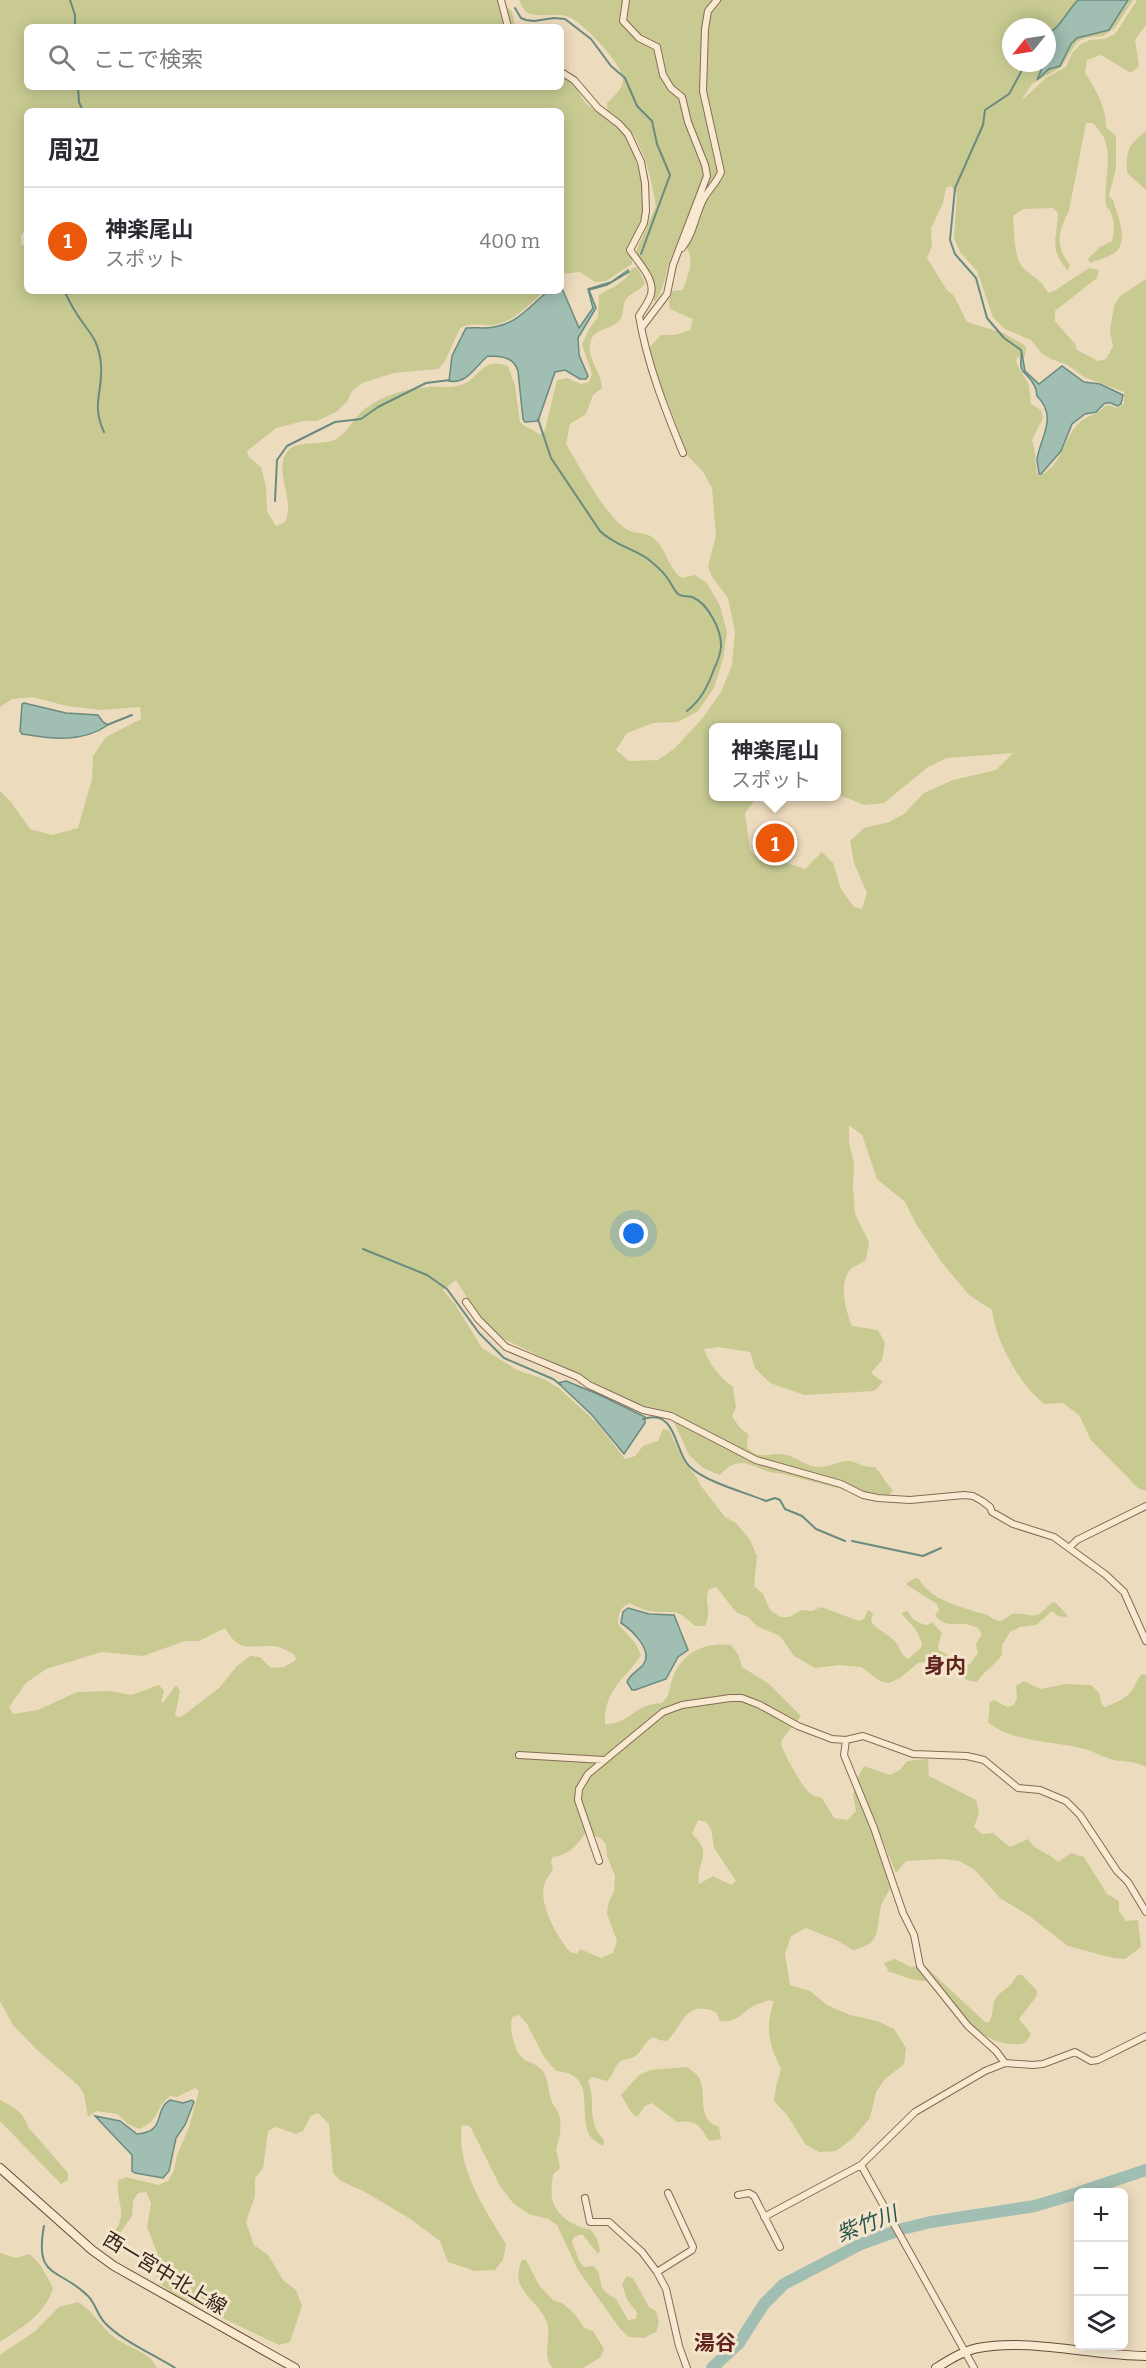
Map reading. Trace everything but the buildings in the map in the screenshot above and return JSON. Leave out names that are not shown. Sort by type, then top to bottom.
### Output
[{"type":"main road","name":"西一宮中北上線","points":[[0,2168],[92,2250],[114,2266],[295,2368]]},
{"type":"main road","points":[[936,2368],[965,2352],[994,2347],[1030,2347],[1146,2356]]},
{"type":"street","points":[[501,0],[507,24]]},
{"type":"street","points":[[626,0],[623,21],[639,38],[657,47],[663,75],[671,88],[682,97],[688,122],[705,165],[705,185],[678,250],[667,294],[642,327]]},
{"type":"street","points":[[678,250],[683,248],[704,198],[717,183],[720,172],[703,91],[703,42],[706,20],[708,11],[717,0]]},
{"type":"street","points":[[564,74],[574,80],[598,108],[628,134],[641,162],[646,211],[644,223],[630,250],[651,284],[652,292],[639,316],[654,380],[683,453]]},
{"type":"street","points":[[466,1302],[478,1319],[506,1347],[578,1377],[589,1385],[643,1410],[671,1416],[756,1460],[841,1484],[862,1495],[878,1498],[910,1500],[973,1496],[1002,1518],[1054,1537],[1118,1585],[1146,1641]]},
{"type":"street","points":[[1069,1548],[1077,1540],[1146,1506]]},
{"type":"street","points":[[599,1861],[578,1800],[582,1783],[604,1760],[663,1712],[682,1705],[730,1698],[750,1700],[798,1726],[832,1739],[846,1740],[864,1736],[913,1754],[967,1756],[984,1760],[1018,1788],[1040,1790],[1066,1801],[1080,1815],[1111,1863],[1128,1882],[1146,1912]]},
{"type":"street","points":[[846,1740],[844,1755],[874,1828],[903,1913],[914,1935],[920,1966],[968,2026],[996,2051],[1005,2063]]},
{"type":"street","points":[[519,1755],[604,1760]]},
{"type":"street","points":[[764,2217],[861,2165],[915,2112],[985,2071],[1005,2063],[1033,2066],[1075,2052],[1091,2061],[1098,2060],[1146,2036]]},
{"type":"street","points":[[861,2165],[974,2368]]},
{"type":"street","points":[[657,2272],[692,2250],[693,2247],[668,2193]]},
{"type":"street","points":[[738,2195],[748,2193],[753,2196],[780,2247]]},
{"type":"street","points":[[585,2198],[590,2222],[609,2222],[642,2252],[657,2272],[666,2289],[678,2346],[687,2368]]},
{"type":"green space","points":[[0,0],[497,0],[512,11],[514,24],[24,24],[24,90],[564,90],[564,79],[573,84],[589,106],[619,128],[630,146],[639,172],[644,211],[641,224],[627,249],[632,258],[632,264],[606,281],[595,282],[580,272],[564,274],[564,108],[24,108],[24,232],[21,236],[21,244],[24,246],[24,294],[541,294],[521,312],[501,323],[460,328],[445,361],[438,369],[394,373],[362,383],[352,391],[347,402],[336,412],[317,421],[304,421],[276,428],[247,451],[249,457],[261,467],[266,487],[267,511],[276,526],[285,522],[288,513],[282,468],[287,452],[297,445],[334,440],[343,434],[362,411],[389,396],[421,388],[465,384],[486,366],[499,364],[508,366],[515,386],[520,422],[540,435],[545,430],[557,380],[567,378],[581,384],[589,382],[592,374],[582,344],[598,317],[599,295],[618,284],[632,268],[637,267],[645,283],[625,301],[622,317],[618,322],[598,332],[592,339],[591,355],[602,388],[593,395],[586,414],[570,424],[566,444],[593,490],[617,521],[629,531],[649,535],[657,541],[673,569],[682,578],[695,575],[707,583],[720,606],[727,632],[723,659],[714,688],[698,711],[678,722],[653,723],[627,733],[616,750],[629,761],[658,760],[674,749],[702,719],[721,692],[732,665],[735,632],[728,598],[712,577],[708,566],[716,536],[712,488],[703,472],[688,456],[668,403],[659,386],[649,348],[661,335],[675,335],[690,330],[693,319],[670,309],[669,301],[672,291],[683,290],[689,272],[690,254],[683,243],[677,247],[655,302],[652,278],[636,251],[656,206],[650,176],[634,135],[607,110],[607,103],[621,87],[622,74],[603,46],[578,22],[560,15],[530,14],[525,11],[519,0],[1133,0],[1115,28],[1103,36],[1085,38],[1077,42],[1061,67],[1056,70],[1056,18],[1002,18],[1002,72],[1052,72],[1032,84],[1021,101],[1046,78],[1066,67],[1072,53],[1081,44],[1115,34],[1137,0],[1146,0],[1146,25],[1135,40],[1139,66],[1131,73],[1101,55],[1087,60],[1085,73],[1102,105],[1106,127],[1116,136],[1116,168],[1109,196],[1113,200],[1120,221],[1122,236],[1118,249],[1113,254],[1090,263],[1088,259],[1100,247],[1112,241],[1114,227],[1113,218],[1106,206],[1107,146],[1093,123],[1086,123],[1069,211],[1062,225],[1060,245],[1070,265],[1068,271],[1056,249],[1058,213],[1053,208],[1023,209],[1013,216],[1016,252],[1020,264],[1040,281],[1048,293],[1089,268],[1099,270],[1097,278],[1055,311],[1055,321],[1075,344],[1077,350],[1098,361],[1106,359],[1113,346],[1110,331],[1114,306],[1120,296],[1146,279],[1146,1491],[1138,1488],[1091,1440],[1079,1415],[1063,1403],[1045,1404],[1027,1386],[1003,1348],[992,1310],[969,1295],[943,1264],[916,1224],[905,1202],[877,1179],[862,1135],[849,1125],[849,1143],[854,1163],[855,1214],[869,1242],[866,1260],[851,1269],[846,1276],[844,1298],[852,1326],[878,1330],[885,1343],[882,1360],[871,1373],[883,1382],[874,1391],[804,1395],[770,1383],[755,1368],[750,1352],[718,1347],[704,1349],[715,1370],[733,1387],[736,1407],[732,1416],[740,1428],[748,1434],[747,1448],[762,1455],[790,1456],[816,1467],[849,1461],[875,1467],[893,1490],[889,1495],[837,1488],[771,1472],[750,1464],[736,1464],[728,1467],[720,1475],[703,1468],[689,1455],[669,1411],[641,1405],[504,1339],[477,1313],[456,1280],[443,1290],[455,1304],[482,1348],[517,1370],[544,1379],[560,1389],[597,1423],[625,1459],[635,1456],[643,1446],[658,1441],[663,1429],[669,1430],[685,1464],[696,1476],[701,1486],[725,1517],[736,1523],[750,1540],[757,1556],[754,1586],[763,1594],[770,1610],[780,1617],[789,1617],[802,1610],[812,1611],[821,1607],[859,1621],[864,1619],[868,1610],[873,1613],[871,1621],[897,1644],[902,1654],[908,1659],[921,1648],[922,1643],[916,1630],[901,1613],[907,1611],[920,1623],[927,1625],[932,1622],[942,1633],[938,1645],[939,1650],[963,1664],[970,1664],[978,1653],[976,1644],[982,1634],[978,1628],[941,1621],[935,1615],[939,1610],[937,1604],[907,1583],[915,1578],[919,1579],[924,1587],[939,1598],[999,1621],[1013,1614],[1036,1615],[1055,1602],[1067,1615],[1066,1617],[1058,1616],[1052,1611],[1036,1625],[1020,1627],[1010,1632],[1002,1645],[1002,1655],[977,1682],[967,1680],[950,1669],[937,1667],[927,1662],[918,1663],[900,1678],[889,1683],[880,1681],[861,1667],[840,1665],[815,1668],[794,1656],[780,1636],[757,1626],[748,1617],[737,1613],[716,1587],[709,1589],[707,1594],[708,1615],[705,1626],[695,1626],[677,1613],[649,1611],[630,1603],[620,1611],[618,1624],[636,1644],[641,1655],[611,1694],[605,1724],[620,1721],[652,1704],[662,1703],[669,1694],[677,1668],[696,1650],[712,1645],[731,1645],[738,1654],[742,1667],[769,1684],[801,1716],[781,1743],[791,1766],[808,1791],[822,1798],[834,1818],[848,1820],[856,1811],[853,1794],[856,1786],[887,1873],[890,1889],[881,1906],[878,1929],[869,1944],[853,1950],[836,1940],[806,1928],[791,1936],[785,1954],[790,1985],[810,1991],[827,2005],[850,2015],[877,2021],[894,2029],[906,2048],[904,2064],[884,2080],[876,2092],[870,2118],[852,2139],[836,2151],[819,2152],[806,2145],[787,2115],[774,2101],[781,2069],[774,2053],[769,2028],[774,2002],[769,2000],[757,2005],[729,2021],[720,2021],[716,2012],[706,2009],[691,2011],[667,2041],[653,2037],[634,2057],[620,2061],[607,2081],[592,2077],[588,2081],[592,2097],[593,2118],[598,2133],[604,2140],[603,2146],[589,2134],[582,2086],[569,2074],[556,2071],[544,2057],[527,2024],[519,2015],[512,2017],[515,2046],[521,2057],[538,2066],[544,2073],[551,2100],[560,2117],[559,2140],[556,2149],[560,2168],[553,2174],[554,2204],[566,2219],[578,2226],[590,2229],[597,2238],[600,2251],[598,2254],[582,2234],[574,2237],[572,2242],[579,2261],[584,2267],[593,2266],[598,2271],[602,2288],[616,2299],[628,2320],[636,2319],[637,2312],[627,2300],[622,2284],[627,2276],[633,2278],[649,2307],[656,2311],[659,2323],[656,2332],[644,2338],[629,2337],[621,2330],[578,2270],[557,2225],[548,2219],[529,2214],[513,2203],[500,2186],[470,2126],[462,2125],[463,2157],[468,2172],[481,2202],[506,2244],[503,2260],[495,2270],[475,2271],[448,2262],[440,2241],[409,2218],[365,2192],[341,2181],[333,2173],[329,2124],[318,2113],[311,2116],[303,2131],[296,2134],[276,2127],[268,2131],[263,2168],[255,2178],[255,2196],[246,2222],[254,2245],[268,2255],[283,2280],[296,2290],[302,2306],[290,2342],[279,2345],[175,2295],[159,2283],[154,2269],[158,2255],[147,2227],[151,2203],[146,2192],[138,2193],[133,2201],[132,2216],[113,2243],[109,2239],[116,2230],[121,2216],[118,2181],[126,2177],[158,2185],[168,2181],[189,2127],[199,2091],[195,2088],[177,2097],[170,2096],[151,2122],[139,2129],[128,2124],[118,2114],[96,2111],[88,2117],[84,2094],[78,2085],[37,2050],[13,2025],[0,2001],[0,791],[11,802],[30,829],[52,835],[78,828],[92,779],[93,756],[106,737],[141,719],[140,707],[101,710],[67,706],[32,697],[12,699],[0,707]],"holes":[[[951,186],[957,194],[954,238],[960,252],[977,271],[993,317],[1005,329],[1031,340],[1042,354],[1066,364],[1084,377],[1124,392],[1124,404],[1116,408],[1109,405],[1104,407],[1077,425],[1052,467],[1038,476],[1032,440],[1043,418],[1041,410],[1031,404],[1029,385],[1016,362],[1017,357],[1025,357],[1026,346],[1003,333],[967,322],[954,296],[946,289],[927,258],[932,246],[931,228],[943,203],[946,188]],[[709,723],[841,723],[841,796],[864,805],[884,803],[928,767],[947,758],[1013,753],[996,770],[953,780],[924,793],[904,814],[889,822],[864,828],[850,841],[854,863],[867,893],[862,909],[854,907],[841,889],[833,863],[822,852],[805,869],[784,862],[759,860],[750,850],[745,813],[754,801],[709,801]],[[225,1628],[230,1636],[244,1646],[277,1646],[294,1654],[296,1660],[284,1667],[271,1668],[260,1657],[250,1656],[237,1666],[219,1688],[181,1717],[175,1716],[180,1691],[176,1685],[163,1703],[161,1701],[164,1691],[159,1685],[131,1695],[110,1691],[77,1692],[38,1710],[13,1714],[9,1707],[26,1683],[46,1669],[102,1652],[143,1656],[185,1641],[199,1641]],[[698,1820],[706,1822],[711,1829],[714,1848],[736,1881],[731,1885],[713,1876],[699,1884],[698,1876],[703,1853],[699,1841],[692,1834]],[[592,1832],[593,1836],[601,1838],[606,1845],[607,1856],[615,1876],[614,1891],[608,1904],[607,1914],[617,1941],[613,1953],[601,1958],[580,1949],[577,1954],[570,1952],[550,1919],[543,1890],[553,1870],[551,1861],[553,1857],[568,1852],[585,1833]]]},
{"type":"green space","points":[[1146,131],[1146,190],[1127,173],[1127,165],[1129,149],[1135,140]]},
{"type":"green space","points":[[1142,1674],[1146,1675],[1146,1767],[1111,1759],[1076,1747],[1022,1738],[998,1729],[988,1722],[990,1702],[994,1700],[1007,1707],[1014,1705],[1017,1698],[1016,1686],[1024,1681],[1040,1689],[1066,1684],[1091,1685],[1099,1693],[1102,1705],[1105,1707],[1129,1694]]},
{"type":"green space","points":[[928,1759],[929,1776],[976,1800],[979,1813],[974,1827],[982,1834],[993,1833],[1010,1847],[1028,1839],[1035,1847],[1058,1862],[1071,1853],[1084,1857],[1107,1894],[1119,1901],[1119,1911],[1126,1921],[1138,1920],[1141,1947],[1125,1959],[1068,1946],[1028,1915],[1000,1898],[975,1870],[959,1861],[943,1859],[906,1861],[896,1873],[857,1779],[864,1766],[890,1775],[900,1770],[907,1761]]},
{"type":"green space","points":[[895,1959],[911,1967],[921,1965],[926,1967],[985,2022],[991,2019],[996,1998],[1017,1975],[1022,1975],[1037,1991],[1036,1997],[1019,2019],[1031,2034],[1028,2040],[1016,2044],[1001,2042],[977,2030],[957,2011],[933,1979],[922,1981],[889,1972],[884,1963]]},
{"type":"green space","points":[[687,2067],[698,2076],[701,2083],[704,2112],[711,2123],[719,2127],[721,2139],[709,2141],[696,2124],[677,2122],[652,2103],[645,2106],[637,2117],[631,2112],[621,2095],[639,2075],[650,2070]]},
{"type":"green space","points":[[0,2100],[21,2114],[28,2127],[68,2173],[68,2180],[61,2184],[0,2121]]},
{"type":"green space","points":[[0,2253],[16,2258],[30,2254],[41,2266],[53,2288],[39,2313],[0,2342]]},
{"type":"green space","points":[[522,2260],[526,2260],[539,2285],[553,2300],[562,2303],[575,2314],[584,2328],[593,2331],[604,2349],[601,2357],[583,2368],[553,2368],[547,2352],[547,2322],[521,2286],[519,2270]]},
{"type":"green space","points":[[78,2302],[89,2310],[110,2334],[144,2354],[157,2368],[0,2368],[0,2355],[34,2332],[59,2307]]},
{"type":"shaded area","points":[[1078,0],[1128,0],[1109,30],[1077,38],[1071,44],[1060,66],[1056,67],[1056,28]]},
{"type":"shaded area","points":[[628,270],[629,272],[607,285],[589,290],[596,308],[578,338],[579,355],[588,376],[586,379],[580,379],[565,370],[555,372],[538,421],[525,422],[523,419],[518,371],[516,366],[506,358],[488,356],[466,377],[449,381],[452,356],[466,328],[490,328],[502,325],[523,313],[545,294],[564,293],[579,328],[593,308],[588,289],[611,282]]},
{"type":"shaded area","points":[[1022,353],[1025,371],[1039,384],[1062,366],[1084,382],[1100,384],[1123,395],[1121,404],[1117,406],[1105,403],[1096,412],[1085,414],[1072,424],[1061,451],[1041,474],[1039,474],[1037,459],[1046,427],[1046,411],[1032,382],[1022,370]]},
{"type":"shaded area","points":[[22,704],[66,713],[98,715],[108,725],[88,735],[77,737],[56,738],[22,734],[20,731]]},
{"type":"shaded area","points":[[566,1381],[645,1417],[645,1423],[624,1454],[592,1415],[558,1383]]},
{"type":"shaded area","points":[[628,1608],[649,1614],[674,1615],[688,1650],[678,1657],[666,1679],[635,1690],[632,1690],[627,1682],[643,1665],[646,1654],[636,1636],[621,1623],[623,1612]]},
{"type":"shaded area","points":[[170,2100],[183,2103],[192,2100],[194,2102],[185,2125],[176,2138],[169,2171],[163,2178],[135,2173],[132,2171],[132,2155],[95,2116],[120,2121],[137,2134],[146,2132],[156,2125],[162,2109]]},
{"type":"waterway","points":[[70,0],[75,15],[75,24]]},
{"type":"waterway","points":[[515,8],[521,18],[526,20],[565,19],[591,39],[611,66],[625,78],[637,106],[652,121],[657,144],[670,175],[641,254]]},
{"type":"waterway","points":[[1021,72],[1009,94],[985,110],[983,125],[955,188],[950,240],[955,254],[976,278],[987,318],[1004,338],[1021,350],[1022,358]]},
{"type":"waterway","points":[[78,90],[82,108]]},
{"type":"waterway","points":[[66,294],[98,347],[101,364],[98,414],[104,432]]},
{"type":"waterway","points":[[275,501],[277,460],[287,446],[335,422],[361,419],[378,407],[426,383],[450,380]]},
{"type":"waterway","points":[[538,419],[551,458],[600,531],[611,540],[648,559],[664,573],[678,594],[698,600],[713,618],[721,641],[719,656],[704,692],[687,711]]},
{"type":"waterway","points":[[107,725],[132,715]]},
{"type":"waterway","points":[[363,1249],[427,1275],[447,1289],[479,1333],[504,1358],[553,1379],[561,1385]]},
{"type":"waterway","points":[[643,1419],[654,1417],[669,1425],[684,1459],[696,1472],[715,1482],[766,1501],[775,1498],[780,1500],[785,1509],[802,1516],[816,1529],[845,1541]]},
{"type":"waterway","points":[[852,1541],[923,1556],[941,1548]]},
{"type":"waterway","name":"紫竹川","points":[[1092,2188],[1146,2170]]},
{"type":"waterway","name":"紫竹川","points":[[712,2368],[739,2343],[764,2304],[784,2284],[861,2244],[902,2229],[931,2222],[1035,2206],[1074,2194]]},
{"type":"waterway","points":[[44,2226],[43,2256],[51,2270],[88,2296],[102,2320],[112,2330],[175,2368]]},
{"type":"place","name":"神楽尾山","points":[[775,843]]},
{"type":"district","name":"身内","points":[[945,1666]]},
{"type":"district","name":"湯谷","points":[[715,2343]]}]
